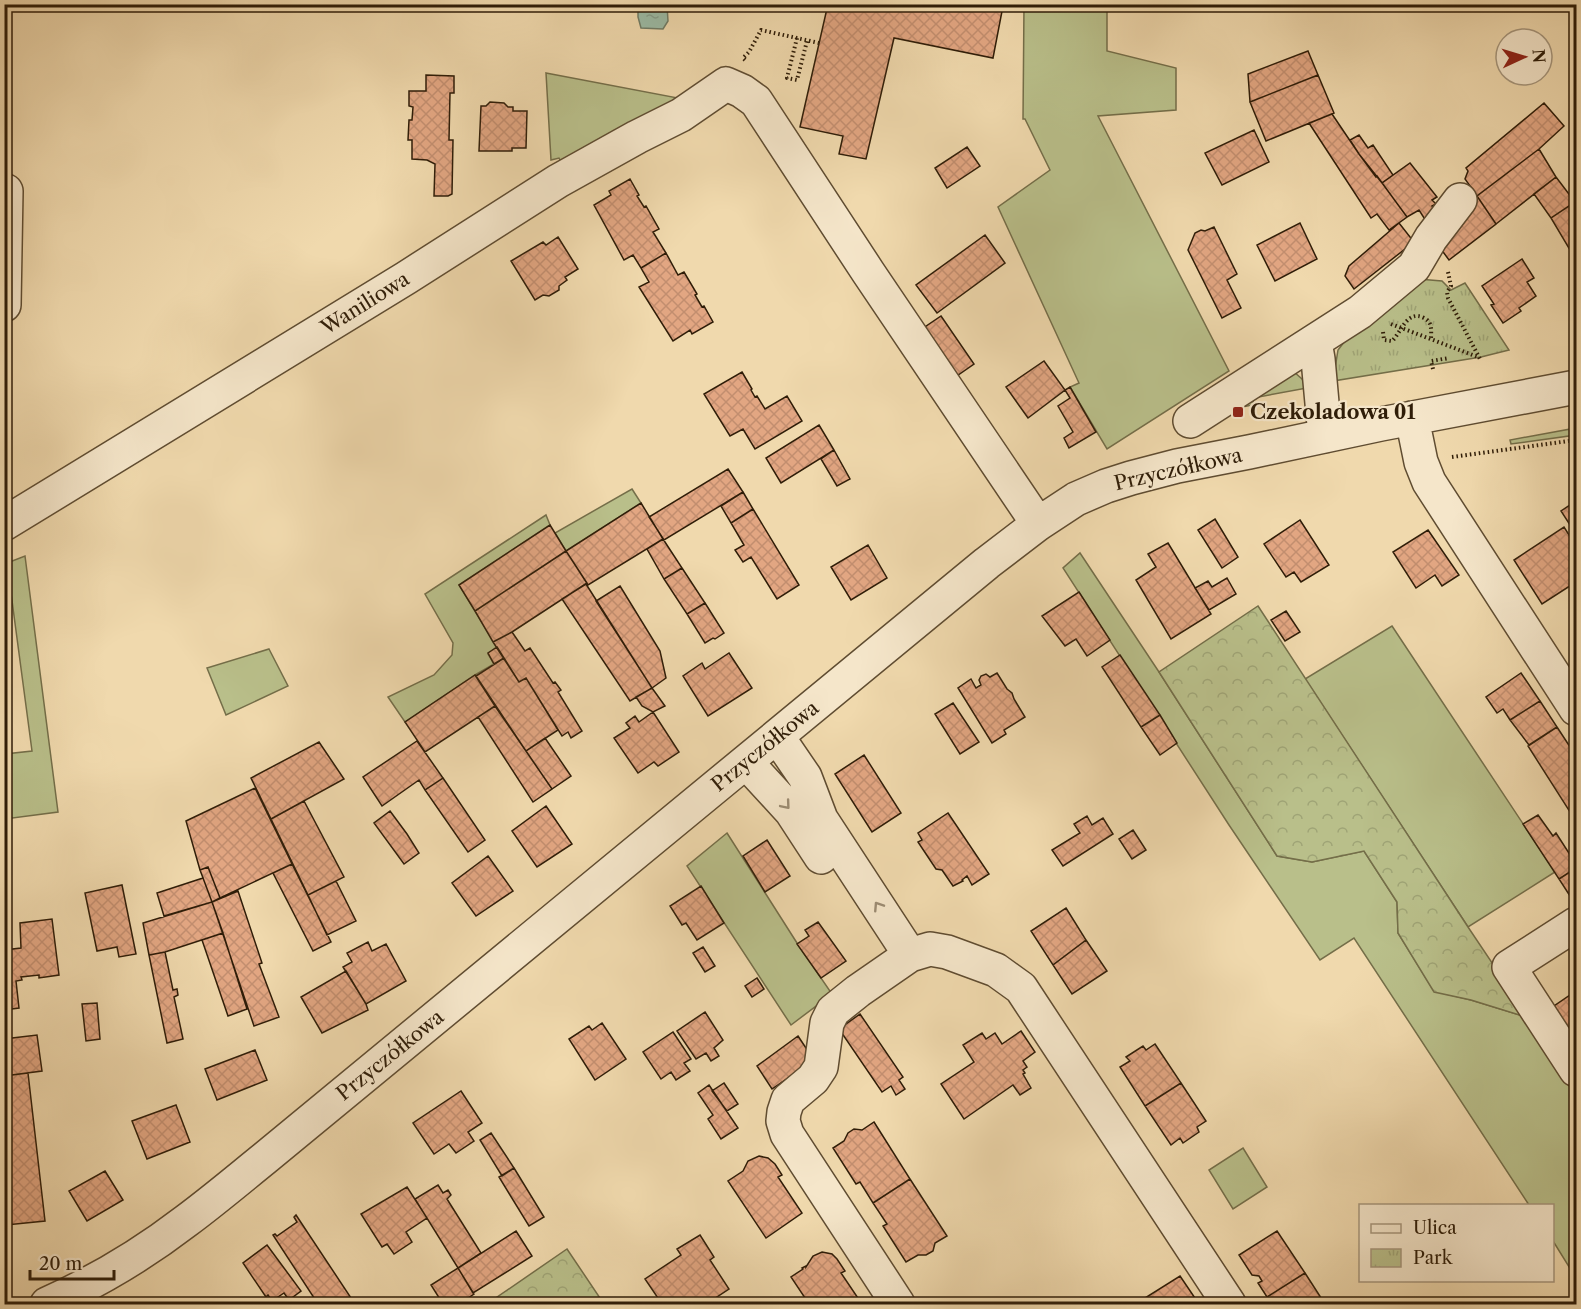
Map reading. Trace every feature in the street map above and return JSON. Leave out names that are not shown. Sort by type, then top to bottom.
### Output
[{"type":"street","name":"Waniliowa","points":[[5,520],[396,285],[558,181],[641,143],[737,74]]},
{"type":"street","points":[[737,74],[742,91],[756,101],[1038,524]]},
{"type":"street","points":[[4,305],[6,191]]},
{"type":"street","points":[[1190,421],[1315,342],[1373,317],[1414,267],[1431,238],[1460,200]]},
{"type":"street","points":[[1315,342],[1325,436]]},
{"type":"street","name":"Przyczółkowa","points":[[47,1305],[100,1294],[153,1245],[194,1215],[987,563],[1038,524],[1076,499],[1106,486],[1177,466],[1576,387]]},
{"type":"street","points":[[1412,418],[1421,462],[1429,482],[1576,709]]},
{"type":"street","points":[[777,736],[805,777],[821,819],[901,961]]},
{"type":"street","points":[[746,762],[791,811],[901,961]]},
{"type":"street","points":[[1576,924],[1509,967],[1576,1070]]},
{"type":"street","points":[[898,1305],[788,1134],[783,1121],[788,1100],[813,1079],[821,1067],[827,1023],[833,1011],[901,961],[930,949],[947,952],[996,970],[1021,988],[1229,1305]]},
{"type":"path","points":[[737,74],[743,58],[749,52],[761,30],[819,43]]},
{"type":"path","points":[[797,38],[788,78],[797,80],[807,40]]},
{"type":"path","points":[[1373,317],[1479,359],[1448,298],[1447,292],[1451,286],[1448,271]]},
{"type":"path","points":[[1373,317],[1384,340],[1392,341],[1413,317],[1424,318],[1431,327],[1431,340]]},
{"type":"path","points":[[1433,369],[1431,361],[1449,358]]},
{"type":"path","points":[[1421,462],[1576,440]]},
{"type":"green space","points":[[1024,5],[1107,5],[1107,51],[1176,68],[1176,110],[1098,116],[1229,371],[1107,449],[1070,387],[1079,383],[998,207],[1050,170],[1023,119]]},
{"type":"green space","points":[[546,73],[678,98],[563,166],[559,158],[551,160]]},
{"type":"green space","points":[[1418,279],[1442,281],[1451,290],[1465,283],[1509,350],[1481,357],[1333,381],[1338,350],[1351,333]]},
{"type":"green space","points":[[1293,371],[1302,379],[1307,388],[1253,398],[1253,405],[1221,411]]},
{"type":"green space","points":[[1576,428],[1576,435],[1511,444],[1510,440]]},
{"type":"green space","points":[[632,489],[641,503],[566,551],[555,533]]},
{"type":"green space","points":[[546,515],[550,525],[459,585],[497,647],[488,654],[494,664],[405,722],[388,697],[434,675],[452,655],[453,643],[425,594]]},
{"type":"green space","points":[[1080,553],[1277,856],[1312,862],[1364,851],[1397,902],[1398,933],[1434,991],[1529,1018],[1576,1089],[1576,1278],[1554,1243],[1554,1204],[1528,1204],[1354,938],[1320,960],[1229,825],[1063,568]]},
{"type":"green space","points":[[25,556],[58,812],[5,819],[5,754],[32,751],[7,563]]},
{"type":"green space","points":[[1258,606],[1529,1018],[1471,1000],[1434,992],[1398,933],[1397,902],[1364,851],[1312,862],[1277,856],[1159,672]]},
{"type":"green space","points":[[1392,626],[1555,872],[1468,927],[1305,679]]},
{"type":"green space","points":[[269,649],[288,686],[226,715],[207,668]]},
{"type":"green space","points":[[727,833],[832,994],[791,1025],[687,866]]},
{"type":"green space","points":[[1243,1148],[1267,1187],[1233,1209],[1209,1170]]},
{"type":"green space","points":[[567,1249],[604,1304],[487,1304]]},
{"type":"water","points":[[638,5],[667,5],[668,21],[663,29],[641,28]]},
{"type":"building","points":[[828,4],[997,4],[1003,6],[993,58],[894,38],[866,159],[839,154],[843,136],[800,127]]},
{"type":"building","points":[[1308,51],[1318,75],[1250,102],[1248,74]]},
{"type":"building","points":[[426,75],[454,76],[454,93],[450,93],[449,140],[453,140],[452,194],[448,196],[434,196],[435,164],[427,160],[412,159],[412,140],[408,140],[409,120],[412,120],[413,107],[409,106],[409,91],[426,91]]},
{"type":"building","points":[[1318,75],[1334,113],[1266,141],[1250,102]]},
{"type":"building","points":[[490,102],[504,103],[508,107],[513,107],[513,111],[527,111],[526,148],[512,148],[512,151],[479,151],[481,106],[486,106]]},
{"type":"building","points":[[1544,103],[1564,126],[1539,149],[1477,196],[1465,179],[1468,171],[1466,168]]},
{"type":"building","points":[[1332,114],[1407,217],[1389,230],[1377,214],[1371,218],[1309,123]]},
{"type":"building","points":[[1254,130],[1269,162],[1222,185],[1205,153]]},
{"type":"building","points":[[1359,135],[1368,148],[1373,145],[1393,175],[1382,183],[1350,140]]},
{"type":"building","points":[[967,147],[980,166],[947,188],[935,168]]},
{"type":"building","points":[[1539,149],[1556,177],[1496,224],[1477,196]]},
{"type":"building","points":[[1410,163],[1437,197],[1432,200],[1436,204],[1432,206],[1438,214],[1426,221],[1419,210],[1407,217],[1382,183]]},
{"type":"building","points":[[1556,177],[1575,202],[1551,218],[1534,194]]},
{"type":"building","points":[[630,179],[639,195],[637,196],[644,207],[646,206],[659,229],[653,232],[666,253],[641,268],[633,255],[624,260],[594,205],[611,195],[609,191]]},
{"type":"building","points":[[1477,196],[1496,224],[1449,260],[1438,245],[1470,201]]},
{"type":"building","points":[[1575,202],[1576,205],[1576,260],[1551,218]]},
{"type":"building","points":[[1300,223],[1317,259],[1275,281],[1257,245]]},
{"type":"building","points":[[1399,223],[1414,242],[1354,289],[1345,276],[1349,266]]},
{"type":"building","points":[[1214,227],[1237,274],[1227,280],[1241,308],[1222,318],[1188,250],[1195,233]]},
{"type":"building","points":[[985,235],[1005,263],[937,313],[916,285]]},
{"type":"building","points":[[558,237],[578,269],[565,277],[567,280],[559,286],[559,290],[535,300],[511,261],[543,242],[546,245]]},
{"type":"building","points":[[666,253],[678,275],[684,272],[697,294],[695,295],[713,322],[692,334],[690,330],[673,341],[639,287],[649,282],[641,268]]},
{"type":"building","points":[[1522,259],[1534,278],[1527,282],[1536,296],[1519,308],[1521,311],[1503,323],[1482,286]]},
{"type":"building","points":[[941,316],[974,364],[951,380],[919,331]]},
{"type":"building","points":[[1044,361],[1065,390],[1028,418],[1006,387]]},
{"type":"building","points":[[742,372],[755,397],[757,396],[765,409],[787,396],[802,421],[755,449],[743,429],[730,436],[704,394]]},
{"type":"building","points":[[1070,387],[1096,432],[1069,448],[1064,438],[1073,432],[1058,406],[1070,398],[1065,390]]},
{"type":"building","points":[[819,425],[834,450],[781,483],[766,458]]},
{"type":"building","points":[[834,450],[850,479],[837,486],[821,459]]},
{"type":"building","points":[[728,469],[743,492],[664,540],[649,517]]},
{"type":"building","points":[[743,492],[753,509],[731,523],[721,506]]},
{"type":"building","points":[[1576,501],[1576,582],[1542,604],[1514,560],[1564,527],[1569,535],[1574,531],[1561,511]]},
{"type":"building","points":[[641,503],[663,539],[588,585],[566,551]]},
{"type":"building","points":[[753,509],[799,585],[777,599],[751,557],[743,562],[735,550],[744,545],[731,523]]},
{"type":"building","points":[[1215,519],[1238,557],[1222,568],[1198,530]]},
{"type":"building","points":[[1300,520],[1329,565],[1301,582],[1294,572],[1286,577],[1264,544]]},
{"type":"building","points":[[550,525],[566,551],[475,611],[459,585]]},
{"type":"building","points":[[1428,530],[1459,575],[1442,586],[1435,575],[1416,588],[1393,552]]},
{"type":"building","points":[[663,539],[682,568],[664,579],[647,549]]},
{"type":"building","points":[[1168,543],[1211,614],[1171,639],[1136,580],[1156,567],[1148,554]]},
{"type":"building","points":[[868,545],[887,578],[851,600],[831,567]]},
{"type":"building","points":[[566,551],[587,583],[493,642],[475,611]]},
{"type":"building","points":[[682,568],[705,603],[687,614],[664,579]]},
{"type":"building","points":[[1227,578],[1236,594],[1209,610],[1195,588],[1208,581],[1212,587]]},
{"type":"building","points":[[586,584],[652,688],[630,701],[562,599]]},
{"type":"building","points":[[620,586],[660,651],[666,678],[652,688],[596,601]]},
{"type":"building","points":[[1079,592],[1110,640],[1087,656],[1076,639],[1065,646],[1042,616]]},
{"type":"building","points":[[705,603],[724,633],[705,643],[687,614]]},
{"type":"building","points":[[1286,611],[1300,632],[1285,641],[1271,620]]},
{"type":"building","points":[[512,632],[525,651],[530,648],[553,683],[555,682],[561,690],[558,692],[582,731],[571,738],[568,732],[562,736],[526,678],[519,682],[493,642]]},
{"type":"building","points":[[497,647],[504,658],[494,664],[488,653]]},
{"type":"building","points":[[729,653],[752,688],[708,716],[683,676],[702,663],[705,669]]},
{"type":"building","points":[[1120,655],[1160,715],[1141,727],[1102,667]]},
{"type":"building","points":[[504,658],[519,682],[526,678],[558,730],[526,751],[476,676]]},
{"type":"building","points":[[997,673],[1012,693],[1025,717],[1004,730],[1006,734],[992,743],[958,688],[971,679],[976,688],[981,685],[979,680],[981,676],[986,674],[990,677]]},
{"type":"building","points":[[1521,673],[1540,701],[1510,720],[1503,709],[1497,713],[1486,697]]},
{"type":"building","points":[[475,675],[495,706],[425,752],[405,722]]},
{"type":"building","points":[[652,688],[665,706],[653,712],[642,706],[636,697]]},
{"type":"building","points":[[1540,701],[1557,727],[1529,745],[1510,720]]},
{"type":"building","points":[[953,703],[979,742],[960,754],[935,714]]},
{"type":"building","points":[[495,706],[552,789],[533,802],[478,717]]},
{"type":"building","points":[[653,712],[679,752],[658,766],[654,762],[638,773],[614,738],[630,728],[626,723],[635,716],[639,722]]},
{"type":"building","points":[[1160,715],[1177,743],[1160,755],[1141,727]]},
{"type":"building","points":[[1557,727],[1576,756],[1576,807],[1570,812],[1528,746]]},
{"type":"building","points":[[545,738],[571,776],[552,789],[526,751]]},
{"type":"building","points":[[417,741],[443,778],[425,790],[419,780],[382,806],[363,777]]},
{"type":"building","points":[[319,742],[344,779],[271,819],[251,778]]},
{"type":"building","points":[[864,755],[901,813],[872,832],[835,774]]},
{"type":"building","points":[[443,778],[485,840],[468,852],[425,790]]},
{"type":"building","points":[[255,788],[292,864],[220,898],[208,867],[200,870],[186,821]]},
{"type":"building","points":[[304,801],[344,877],[308,895],[271,819]]},
{"type":"building","points":[[546,806],[572,844],[537,867],[512,831]]},
{"type":"building","points":[[1576,807],[1576,820],[1571,811]]},
{"type":"building","points":[[390,811],[419,853],[404,864],[374,823]]},
{"type":"building","points":[[948,813],[989,874],[972,885],[967,876],[953,886],[942,870],[936,869],[918,842],[922,840],[918,833]]},
{"type":"building","points":[[1538,815],[1553,836],[1556,833],[1576,864],[1576,868],[1559,879],[1523,824]]},
{"type":"building","points":[[1087,816],[1092,825],[1103,818],[1113,834],[1063,866],[1052,850],[1080,833],[1074,824]]},
{"type":"building","points":[[1133,830],[1146,850],[1132,859],[1119,839]]},
{"type":"building","points":[[767,840],[790,876],[765,892],[743,856]]},
{"type":"building","points":[[488,856],[513,891],[476,916],[452,883]]},
{"type":"building","points":[[292,864],[331,942],[313,951],[273,873]]},
{"type":"building","points":[[208,867],[220,898],[212,902],[200,870]]},
{"type":"building","points":[[1576,868],[1576,895],[1572,899],[1559,879]]},
{"type":"building","points":[[203,878],[212,902],[164,916],[157,893]]},
{"type":"building","points":[[336,881],[356,921],[327,935],[308,895]]},
{"type":"building","points":[[122,885],[136,954],[119,957],[117,947],[97,951],[85,893]]},
{"type":"building","points":[[701,886],[724,923],[697,940],[686,923],[682,925],[670,906]]},
{"type":"building","points":[[238,891],[262,963],[259,964],[279,1017],[254,1026],[212,902]]},
{"type":"building","points":[[212,902],[223,933],[149,955],[143,923]]},
{"type":"building","points":[[1066,908],[1086,940],[1053,965],[1031,931]]},
{"type":"building","points":[[52,919],[59,975],[39,978],[39,975],[21,977],[22,980],[16,981],[19,1008],[4,1010],[4,950],[21,948],[20,923]]},
{"type":"building","points":[[818,922],[846,961],[821,978],[797,944],[809,936],[805,930]]},
{"type":"building","points":[[223,933],[247,1009],[228,1016],[202,940]]},
{"type":"building","points":[[1086,940],[1107,971],[1072,994],[1053,965]]},
{"type":"building","points":[[368,942],[372,951],[386,944],[406,981],[366,1004],[343,967],[352,962],[347,953]]},
{"type":"building","points":[[703,947],[715,966],[705,972],[693,953]]},
{"type":"building","points":[[165,952],[173,990],[177,989],[178,995],[174,997],[183,1039],[167,1043],[149,955]]},
{"type":"building","points":[[346,971],[368,1010],[322,1033],[301,997]]},
{"type":"building","points":[[757,978],[764,989],[752,997],[745,986]]},
{"type":"building","points":[[1576,991],[1576,1022],[1568,1028],[1554,1006]]},
{"type":"building","points":[[97,1003],[100,1039],[86,1041],[82,1004]]},
{"type":"building","points":[[705,1012],[723,1040],[714,1048],[719,1056],[711,1061],[706,1053],[696,1059],[677,1031]]},
{"type":"building","points":[[860,1014],[903,1077],[899,1080],[905,1089],[896,1095],[891,1086],[882,1092],[839,1029]]},
{"type":"building","points":[[602,1023],[626,1059],[595,1080],[569,1039],[589,1026],[592,1030]]},
{"type":"building","points":[[1021,1031],[1035,1052],[1023,1061],[1027,1067],[1023,1070],[1025,1073],[1023,1074],[1031,1088],[1020,1095],[1013,1085],[964,1119],[941,1084],[974,1062],[963,1045],[982,1033],[986,1039],[995,1033],[1002,1044]]},
{"type":"building","points":[[673,1032],[691,1059],[684,1063],[690,1071],[676,1080],[671,1072],[661,1079],[643,1052]]},
{"type":"building","points":[[37,1035],[42,1071],[4,1076],[4,1039]]},
{"type":"building","points":[[798,1036],[814,1060],[772,1089],[757,1066]]},
{"type":"building","points":[[1155,1044],[1181,1083],[1145,1106],[1120,1067],[1130,1061],[1126,1057],[1143,1046],[1146,1050]]},
{"type":"building","points":[[255,1050],[267,1080],[217,1100],[205,1069]]},
{"type":"building","points":[[28,1073],[45,1221],[6,1225],[4,1076]]},
{"type":"building","points":[[724,1083],[738,1104],[727,1111],[712,1091]]},
{"type":"building","points":[[1181,1083],[1206,1121],[1197,1127],[1199,1132],[1183,1143],[1180,1138],[1171,1145],[1145,1106]]},
{"type":"building","points":[[709,1085],[738,1128],[721,1139],[708,1119],[713,1115],[698,1093]]},
{"type":"building","points":[[461,1091],[482,1123],[468,1132],[474,1141],[456,1153],[449,1144],[434,1154],[413,1123]]},
{"type":"building","points":[[176,1105],[190,1142],[147,1159],[132,1121]]},
{"type":"building","points":[[874,1122],[910,1179],[873,1203],[860,1182],[856,1184],[833,1148],[844,1141],[848,1133],[854,1129],[862,1130]]},
{"type":"building","points":[[491,1133],[514,1168],[502,1176],[480,1140]]},
{"type":"building","points":[[759,1156],[768,1158],[775,1164],[782,1175],[778,1177],[802,1213],[766,1238],[728,1181],[743,1171],[748,1161]]},
{"type":"building","points":[[514,1168],[544,1217],[529,1226],[499,1177]]},
{"type":"building","points":[[105,1171],[123,1200],[87,1221],[69,1191]]},
{"type":"building","points":[[910,1179],[947,1236],[935,1243],[933,1251],[926,1255],[918,1255],[906,1262],[883,1226],[887,1224],[873,1203]]},
{"type":"building","points":[[438,1185],[443,1193],[448,1190],[451,1195],[447,1199],[481,1253],[458,1268],[415,1199]]},
{"type":"building","points":[[407,1187],[427,1218],[406,1232],[412,1242],[394,1254],[387,1244],[382,1247],[361,1214]]},
{"type":"building","points":[[296,1215],[355,1304],[318,1304],[273,1235],[277,1236],[297,1222],[294,1217]]},
{"type":"building","points":[[516,1231],[532,1256],[473,1293],[458,1268]]},
{"type":"building","points":[[1277,1231],[1305,1273],[1267,1297],[1258,1283],[1262,1281],[1259,1276],[1252,1275],[1239,1255]]},
{"type":"building","points":[[700,1235],[714,1257],[710,1260],[729,1289],[714,1299],[718,1304],[662,1304],[645,1279],[681,1255],[677,1249]]},
{"type":"building","points":[[267,1245],[301,1291],[289,1300],[284,1293],[272,1301],[268,1295],[266,1297],[243,1263]]},
{"type":"building","points":[[822,1252],[832,1254],[837,1259],[845,1271],[841,1273],[862,1304],[809,1304],[791,1277],[806,1267],[813,1256]]},
{"type":"building","points":[[458,1268],[474,1294],[459,1304],[443,1304],[431,1285]]},
{"type":"building","points":[[1305,1273],[1325,1304],[1272,1304],[1267,1297]]},
{"type":"building","points":[[1180,1276],[1199,1304],[1149,1304],[1145,1298]]},
{"type":"place","name":"Czekoladowa 01","points":[[1238,412]]}]
